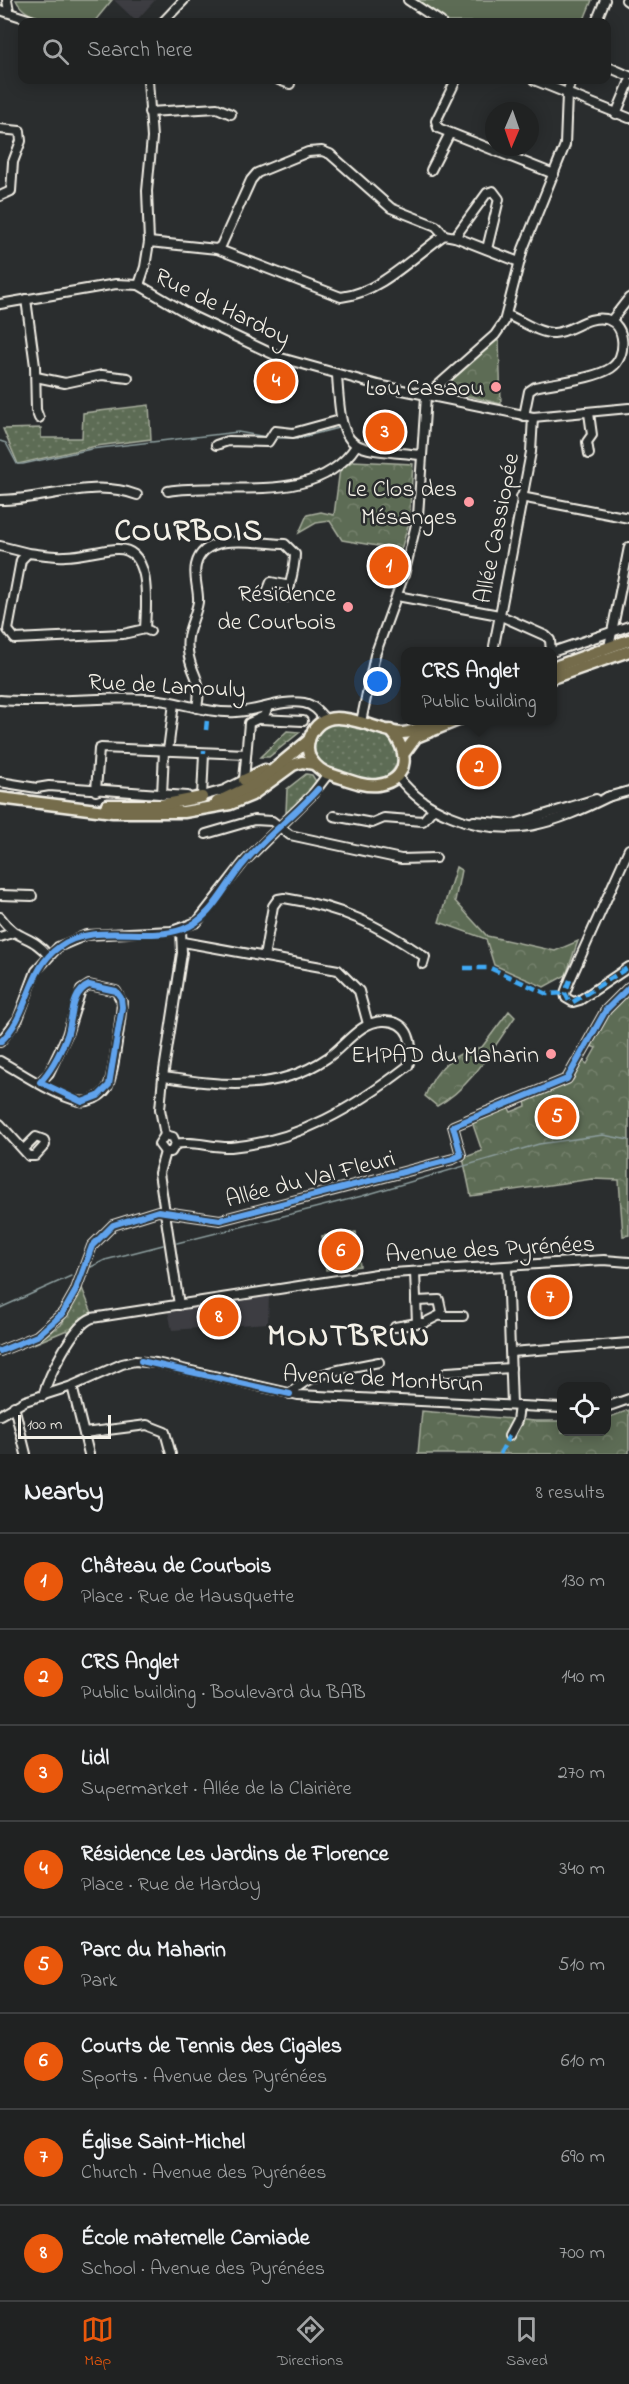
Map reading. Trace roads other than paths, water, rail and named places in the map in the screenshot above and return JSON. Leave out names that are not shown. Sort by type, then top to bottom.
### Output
[{"type":"main road","points":[[557,666],[609,647],[627,644]]},
{"type":"main road","points":[[557,676],[627,644]]},
{"type":"main road","points":[[390,730],[400,740],[405,759],[397,776],[379,784],[368,785],[328,774],[314,764],[308,755],[309,740],[315,727],[325,719],[337,717],[361,722],[402,733],[424,725]]},
{"type":"main road","points":[[405,752],[416,737],[446,725]]},
{"type":"main road","points":[[0,798],[143,814],[184,812],[204,802],[257,783],[309,740]]},
{"type":"main road","points":[[244,780],[287,760]]},
{"type":"main road","points":[[204,802],[230,804],[252,795],[293,765],[302,762],[314,764]]},
{"type":"street","points":[[7,0],[4,11],[25,18]]},
{"type":"street","points":[[167,18],[184,0]]},
{"type":"street","points":[[408,0],[435,18]]},
{"type":"street","points":[[598,18],[606,0]]},
{"type":"street","points":[[611,68],[629,76]]},
{"type":"street","points":[[616,114],[629,83]]},
{"type":"street","points":[[139,285],[149,242],[147,191],[152,153],[148,84]]},
{"type":"street","points":[[454,84],[436,121],[438,128],[554,174]]},
{"type":"street","points":[[543,84],[629,118]]},
{"type":"street","points":[[361,722],[375,656],[407,565],[420,505],[426,396],[495,335],[507,315],[519,262],[566,145],[567,94],[570,84]]},
{"type":"street","points":[[149,112],[217,108],[231,114]]},
{"type":"street","points":[[0,129],[20,131],[21,141],[13,162],[10,191],[0,196]]},
{"type":"street","points":[[431,170],[450,133]]},
{"type":"street","points":[[217,249],[221,246],[251,180],[257,173],[315,151],[330,154],[391,208],[436,226],[444,236]]},
{"type":"street","points":[[455,237],[487,193],[493,191],[499,199],[487,249]]},
{"type":"street","points":[[149,242],[217,249],[328,294],[341,297],[359,293],[385,278],[444,236],[455,237],[519,262]]},
{"type":"street","name":"Rue de Hardoy","points":[[0,304],[116,284],[139,285],[192,316],[268,352],[337,375],[449,401],[529,416],[629,408]]},
{"type":"street","points":[[507,315],[549,333],[562,331],[595,318],[611,321],[629,298]]},
{"type":"street","points":[[26,299],[36,378],[36,410],[39,418]]},
{"type":"street","name":"Allée Cassiopée","points":[[494,646],[531,452],[529,391],[535,387],[598,373],[618,362],[621,356],[622,340],[619,330],[611,321]]},
{"type":"street","points":[[36,378],[65,383],[102,375],[128,378]]},
{"type":"street","points":[[337,375],[340,420],[356,446],[372,452],[422,455]]},
{"type":"street","points":[[447,379],[449,401]]},
{"type":"street","points":[[589,413],[592,435],[587,442],[589,454]]},
{"type":"street","points":[[216,445],[228,441],[268,442],[275,431],[293,433],[340,420]]},
{"type":"street","points":[[168,491],[198,487],[279,488],[297,485],[344,463],[356,446]]},
{"type":"street","points":[[0,500],[100,487],[122,489],[137,495]]},
{"type":"street","points":[[521,497],[629,518]]},
{"type":"street","points":[[197,708],[200,687],[188,653],[187,639],[198,600],[196,566],[206,548],[223,541],[285,544],[295,554],[290,586]]},
{"type":"street","points":[[0,546],[28,553],[65,556],[116,549],[132,553],[137,558],[146,579],[147,630],[123,634],[15,639],[8,630],[21,560],[28,553]]},
{"type":"street","points":[[609,647],[629,547]]},
{"type":"street","points":[[397,596],[499,615],[546,636],[550,640],[551,647]]},
{"type":"street","points":[[557,650],[629,626]]},
{"type":"street","points":[[614,631],[627,644]]},
{"type":"street","name":"Rue de Lamouly","points":[[0,700],[43,702],[102,698],[174,703],[237,712],[304,703],[312,705],[325,719]]},
{"type":"street","points":[[162,795],[174,703]]},
{"type":"street","points":[[0,782],[37,788],[49,786],[162,795],[204,802],[244,780],[249,723],[264,716],[268,707]]},
{"type":"street","points":[[259,719],[303,722]]},
{"type":"street","points":[[96,791],[99,749],[246,754]]},
{"type":"street","points":[[204,753],[204,802]]},
{"type":"street","points":[[0,1042],[12,1029],[36,971],[48,956],[65,942],[86,935],[181,930],[197,922],[206,914],[244,862],[312,795],[328,774]]},
{"type":"street","points":[[397,776],[420,801],[433,809],[447,815],[486,823],[514,824],[629,791]]},
{"type":"street","points":[[334,816],[372,823],[384,818],[423,821],[433,809]]},
{"type":"street","points":[[206,834],[254,820],[276,822],[290,835],[400,860],[436,858]]},
{"type":"street","points":[[629,849],[565,993],[569,1001],[573,1002],[629,967]]},
{"type":"street","points":[[0,895],[32,896]]},
{"type":"street","points":[[264,957],[273,906],[278,899],[284,898],[324,904],[350,914],[425,957],[423,964]]},
{"type":"street","points":[[0,917],[12,933],[36,941],[48,956]]},
{"type":"street","points":[[179,1305],[159,1173],[165,1152],[159,1143],[165,1135],[160,1109],[183,942],[181,930]]},
{"type":"street","points":[[0,937],[12,933]]},
{"type":"street","points":[[183,942],[318,966],[344,974],[358,990],[368,1024]]},
{"type":"street","points":[[0,1061],[40,1082],[81,1102],[93,1099],[107,1089],[122,1007],[121,998],[116,990],[89,985],[81,990],[67,1035],[49,1073],[40,1082]]},
{"type":"street","name":"Allée du Val Fleuri","points":[[165,1212],[220,1220],[442,1162],[461,1155],[453,1126],[567,1079],[606,1010],[629,987]]},
{"type":"street","points":[[163,1077],[237,1086],[270,1082],[305,1071],[327,1058],[368,1024],[380,1020],[392,1021],[407,1031],[412,1053],[408,1066],[343,1111],[314,1127],[263,1142],[231,1147],[176,1144]]},
{"type":"street","points":[[0,1124],[24,1149]]},
{"type":"street","points":[[165,1135],[173,1137],[176,1144]]},
{"type":"street","points":[[165,1152],[171,1152],[176,1144]]},
{"type":"street","points":[[0,1351],[37,1336],[63,1313],[75,1292],[92,1246],[107,1230],[150,1213],[165,1212]]},
{"type":"street","name":"Avenue des Pyrénées","points":[[43,1396],[74,1332],[85,1321],[352,1277],[604,1260],[629,1262]]},
{"type":"street","points":[[507,1267],[511,1368],[517,1420],[508,1436]]},
{"type":"street","points":[[415,1272],[417,1323]]},
{"type":"street","points":[[416,1301],[439,1300],[442,1316]]},
{"type":"street","points":[[395,1327],[442,1316],[463,1316]]},
{"type":"street","points":[[511,1352],[629,1343]]},
{"type":"street","name":"Avenue de Montbrun","points":[[0,1415],[14,1406],[72,1386],[122,1364],[141,1361],[290,1394],[557,1408]]},
{"type":"street","points":[[290,1394],[302,1385],[325,1374],[379,1362]]},
{"type":"street","points":[[447,1372],[511,1368]]},
{"type":"street","points":[[72,1386],[89,1454]]},
{"type":"street","points":[[611,1405],[629,1399]]},
{"type":"street","points":[[14,1406],[26,1454]]},
{"type":"street","points":[[84,1433],[152,1426],[165,1432],[171,1454]]},
{"type":"waterway","points":[[278,438],[299,438],[338,428]]},
{"type":"waterway","points":[[0,441],[6,443],[17,464],[23,464],[91,449],[238,432],[266,437]]},
{"type":"waterway","points":[[177,1243],[362,1196],[539,1144],[603,1135],[629,1140]]},
{"type":"waterway","points":[[91,1267],[105,1260],[163,1245]]},
{"type":"waterway","points":[[0,1308],[71,1276]]},
{"type":"place","name":"Résidence Les Jardins de Florence","points":[[276,381]]},
{"type":"place","name":"Lou Casaou","points":[[496,387]]},
{"type":"place","name":"Lidl","points":[[385,432]]},
{"type":"place","name":"Le Clos des Mésanges","points":[[469,502]]},
{"type":"place","name":"Château de Courbois","points":[[389,566]]},
{"type":"place","name":"Résidence de Courbois","points":[[348,607]]},
{"type":"place","name":"CRS Anglet","points":[[479,767]]},
{"type":"place","name":"EHPAD du Maharin","points":[[551,1054]]},
{"type":"place","name":"Parc du Maharin","points":[[557,1117]]},
{"type":"place","name":"Courts de Tennis des Cigales","points":[[341,1251]]},
{"type":"place","name":"Église Saint-Michel","points":[[550,1297]]},
{"type":"place","name":"École maternelle Camiade","points":[[219,1317]]},
{"type":"district","name":"COURBOIS","points":[[189,530]]},
{"type":"district","name":"MONTBRUN","points":[[349,1335]]}]
